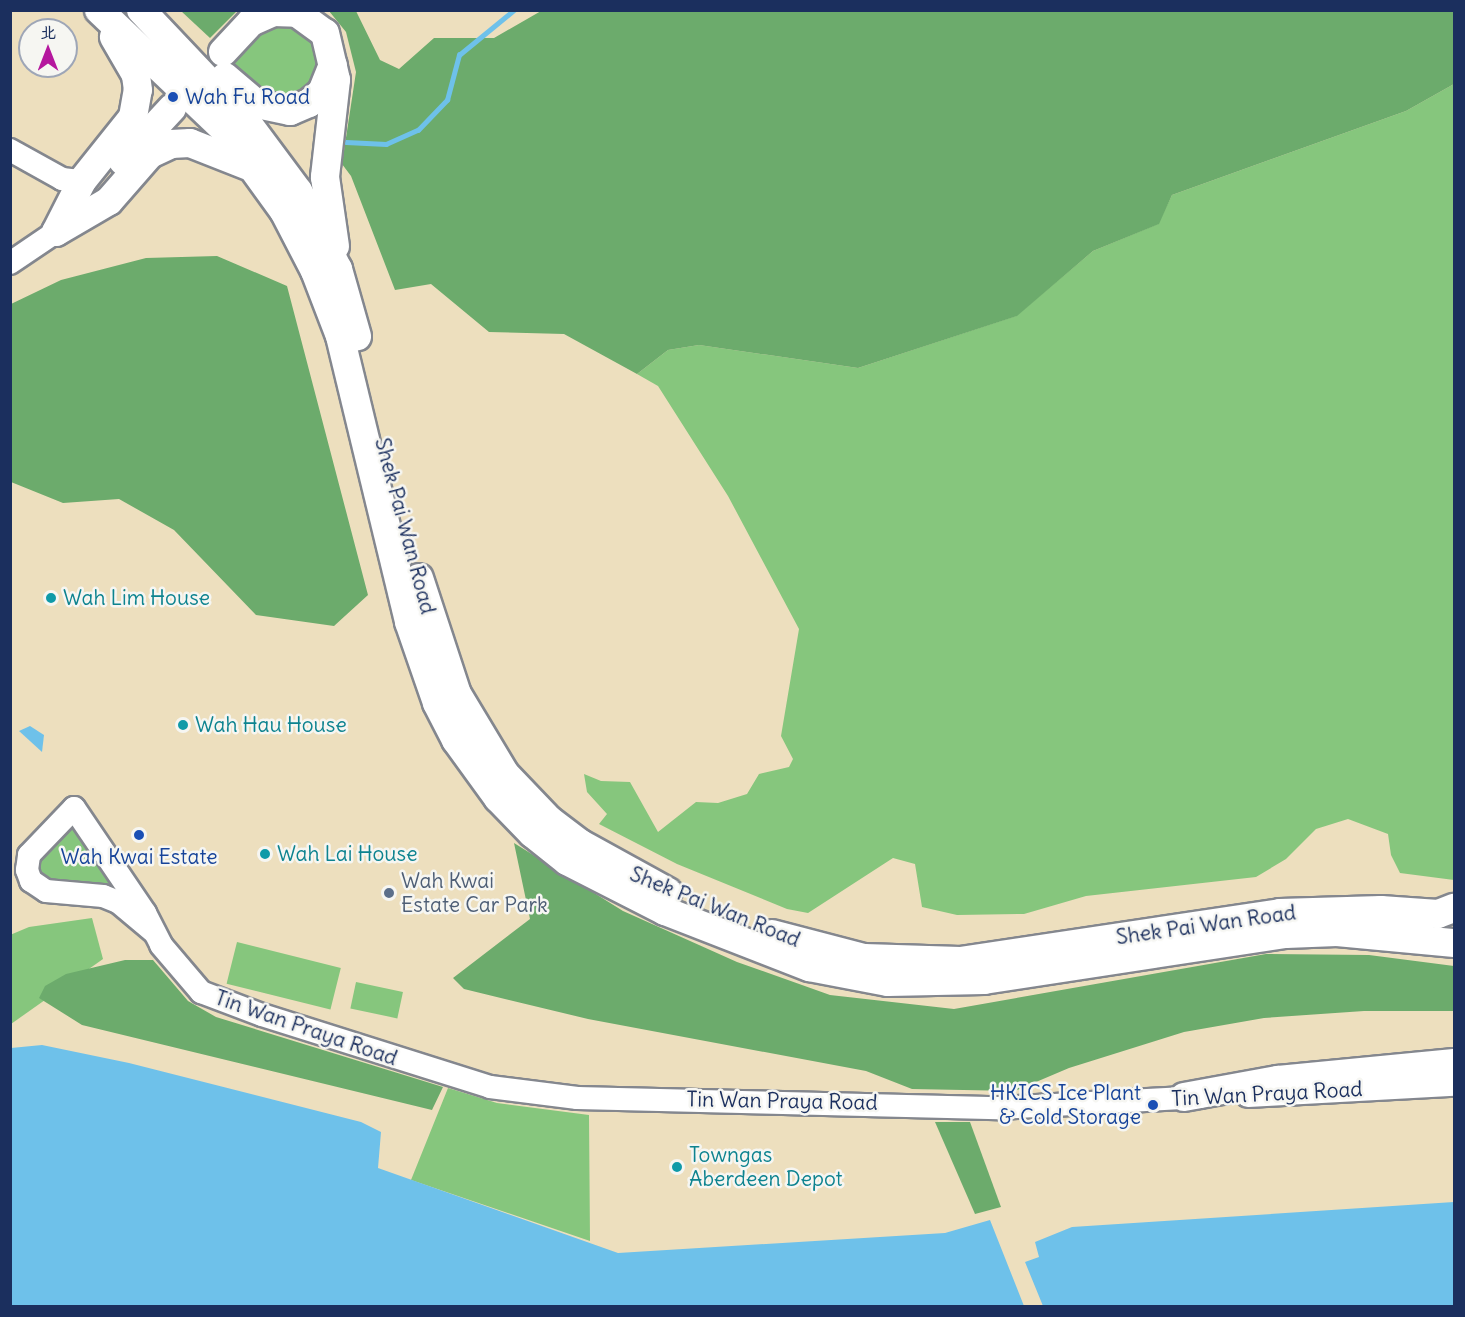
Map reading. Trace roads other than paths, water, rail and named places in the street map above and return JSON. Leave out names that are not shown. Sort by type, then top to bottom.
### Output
[{"type":"main road","points":[[143,10],[177,33],[252,100],[270,109],[300,108],[322,92],[331,75],[333,54]]},
{"type":"main road","name":"Shek Pai Wan Road","points":[[143,10],[273,156],[314,219],[338,269],[428,616],[457,694],[479,737],[518,790],[557,826],[598,855],[668,892],[770,933],[844,954],[896,961],[1008,956],[1280,913],[1381,910],[1449,914]]},
{"type":"main road","points":[[56,232],[82,181],[133,117],[138,90],[127,55],[99,11]]},
{"type":"main road","name":"Shek Pai Wan Road","points":[[99,11],[226,131],[256,170],[307,254],[340,336],[410,622],[437,703],[456,740],[498,798],[532,833],[567,861],[665,911],[809,967],[888,982],[984,980],[1286,934],[1394,935],[1455,943]]},
{"type":"main road","points":[[223,52],[251,22],[286,11],[318,25],[333,54],[336,80],[326,177],[338,269]]},
{"type":"main road","points":[[56,232],[172,108]]},
{"type":"main road","points":[[56,232],[109,201],[150,154],[171,144],[190,143],[256,170]]},
{"type":"main road","points":[[1184,1097],[1278,1080],[1455,1063]]},
{"type":"street","points":[[10,150],[55,176],[82,181]]},
{"type":"street","points":[[10,263],[56,232]]},
{"type":"street","name":"Tin Wan Praya Road","points":[[154,932],[118,902],[103,896],[46,891],[31,881],[27,870],[29,855],[74,808],[154,932],[189,981],[217,1000],[448,1075],[528,1094],[1039,1109],[1184,1097],[1455,1085]]},
{"type":"water","points":[[30,726],[44,735],[42,752],[19,731]]},
{"type":"water","points":[[42,1045],[129,1063],[361,1122],[381,1132],[378,1168],[618,1253],[945,1233],[990,1220],[1024,1306],[11,1306],[11,1048]]},
{"type":"water","points":[[1454,1202],[1454,1306],[1043,1306],[1025,1262],[1039,1257],[1035,1242],[1072,1227]]},
{"type":"waterway","points":[[346,142],[386,144],[418,130],[447,100],[459,55],[514,10]]},
{"type":"place","name":"Wah Fu Road","points":[[173,97]]},
{"type":"place","name":"Wah Lim House","points":[[51,598]]},
{"type":"place","name":"Wah Hau House","points":[[183,725]]},
{"type":"place","name":"Wah Kwai Estate","points":[[139,835]]},
{"type":"place","name":"Wah Lai House","points":[[265,854]]},
{"type":"place","name":"Wah Kwai Estate Car Park","points":[[389,893]]},
{"type":"place","name":"HKICS Ice Plant & Cold Storage","points":[[1153,1105]]},
{"type":"place","name":"Towngas Aberdeen Depot","points":[[677,1167]]}]
